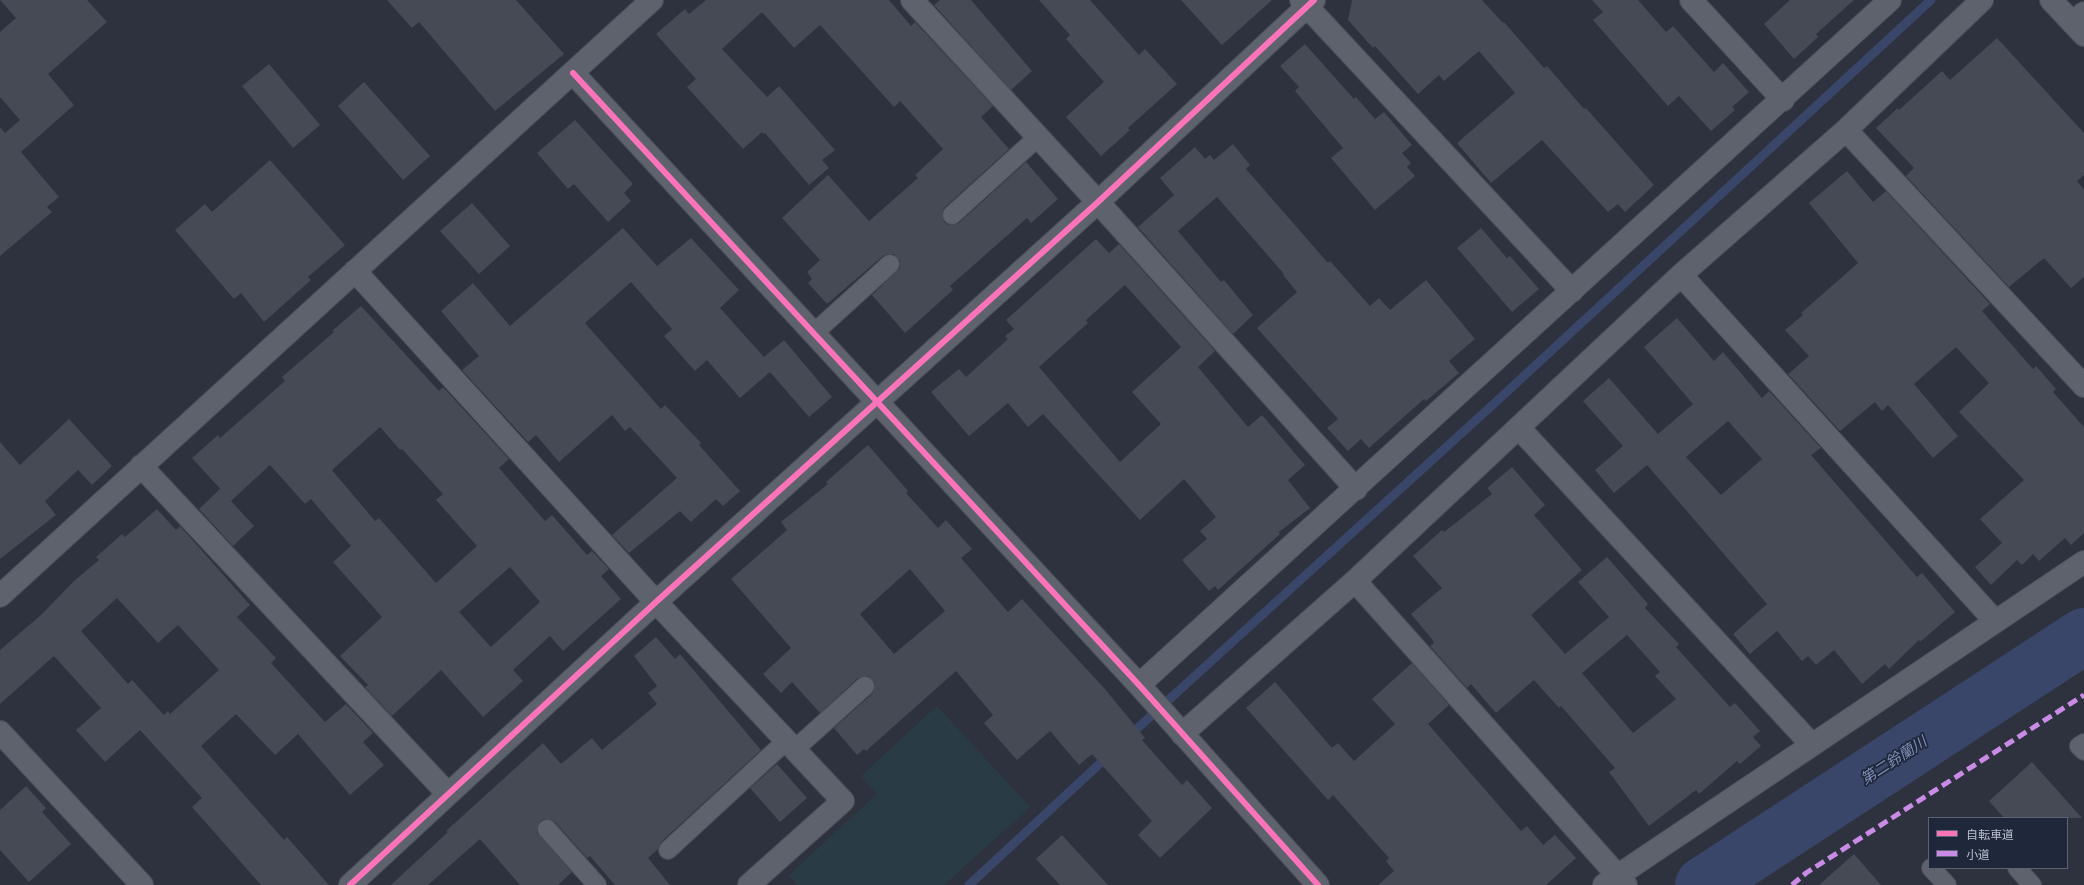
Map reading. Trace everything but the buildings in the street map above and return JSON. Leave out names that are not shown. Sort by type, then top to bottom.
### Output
[{"type":"street","points":[[0,596],[652,0]]},
{"type":"street","points":[[912,0],[1098,202],[1356,489]]},
{"type":"street","points":[[1691,0],[1783,100]]},
{"type":"street","points":[[1139,685],[1783,100],[1890,0]]},
{"type":"street","points":[[1182,734],[1354,581],[1681,275],[1846,130],[1982,0]]},
{"type":"street","points":[[2052,0],[2080,24]]},
{"type":"street","points":[[350,885],[656,602],[1098,202],[1307,2],[1572,291]]},
{"type":"street","points":[[573,73],[1139,685],[1318,885]]},
{"type":"street","points":[[1846,130],[2084,386]]},
{"type":"street","points":[[355,271],[656,602],[843,801],[749,885]]},
{"type":"street","points":[[1681,275],[1995,621]]},
{"type":"street","points":[[1519,428],[1812,745]]},
{"type":"street","points":[[141,466],[448,794]]},
{"type":"street","points":[[1354,581],[1616,882],[1812,745],[2084,562]]},
{"type":"street","points":[[0,732],[142,885]]},
{"type":"lane","points":[[952,215],[1038,137]]},
{"type":"lane","points":[[814,333],[890,264]]},
{"type":"lane","points":[[668,850],[790,746],[865,686]]},
{"type":"lane","points":[[2084,743],[2079,746],[2084,751]]},
{"type":"lane","points":[[547,828],[597,885]]},
{"type":"lane","points":[[1932,869],[1947,885]]},
{"type":"lane","points":[[2018,869],[2032,885]]},
{"type":"shaded area","points":[[937,706],[1030,807],[944,885],[797,885],[789,875],[877,794],[861,776]]},
{"type":"waterway","points":[[1129,736],[1498,400],[1931,0]]},
{"type":"waterway","name":"第二鈴蘭川","points":[[1703,885],[2084,636]]},
{"type":"waterway","points":[[969,885],[1108,756]]},
{"type":"marked path","points":[[1792,885],[1806,873],[2084,695]]},
{"type":"cycle path","points":[[350,885],[656,602],[1098,202],[1314,0]]},
{"type":"cycle path","points":[[573,73],[1139,685],[1318,885]]}]
